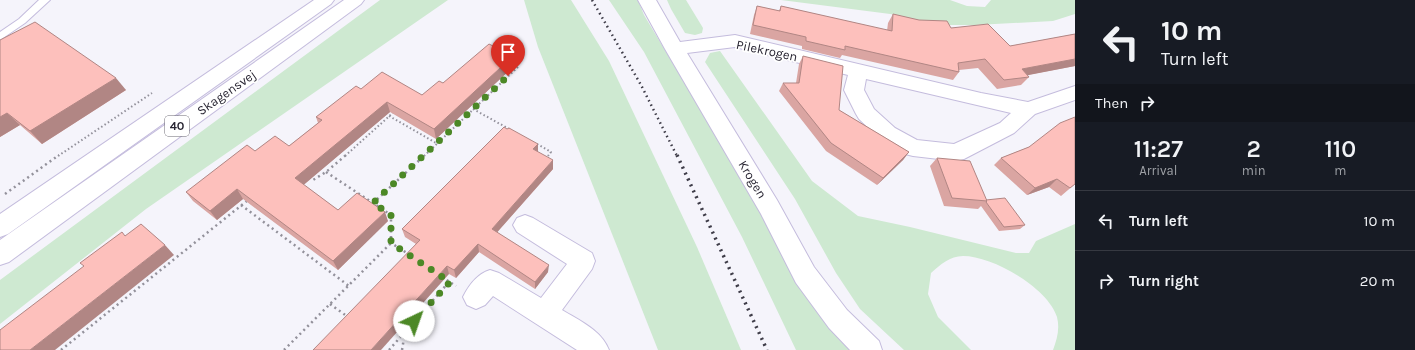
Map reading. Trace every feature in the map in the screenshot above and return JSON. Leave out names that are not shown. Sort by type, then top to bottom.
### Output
[{"type":"street","name":"Skagensvej","points":[[0,227],[326,0]]},
{"type":"street","name":"Skagensvej","points":[[0,254],[355,0]]},
{"type":"street","name":"Krogen","points":[[648,0],[654,14],[674,49],[769,207],[805,275],[838,319],[869,350]]},
{"type":"street","name":"Pilekrogen","points":[[674,49],[735,42],[981,100],[1028,109]]},
{"type":"street","name":"Pilekrogen","points":[[858,71],[854,90],[866,114],[888,134],[913,148],[956,153],[1007,128],[1028,109],[1075,93]]},
{"type":"street","points":[[525,225],[583,261],[544,314]]},
{"type":"street","points":[[476,297],[490,281],[582,337],[596,350]]},
{"type":"lane","points":[[0,37],[22,21],[45,0]]},
{"type":"path","points":[[373,203],[519,66]]},
{"type":"path","points":[[473,109],[512,130]]},
{"type":"path","points":[[308,176],[313,180],[326,172],[395,110]]},
{"type":"path","points":[[389,116],[436,143]]},
{"type":"path","points":[[531,141],[550,152],[540,164]]},
{"type":"path","points":[[284,350],[391,243],[391,215],[326,172]]},
{"type":"path","points":[[61,350],[252,196]]},
{"type":"path","points":[[241,205],[349,286]]},
{"type":"path","points":[[391,243],[415,259]]},
{"type":"path","points":[[439,275],[476,297]]},
{"type":"path","points":[[384,345],[389,350],[450,282]]},
{"type":"path","points":[[330,304],[354,322]]},
{"type":"path","points":[[402,350],[405,331]]},
{"type":"green space","points":[[380,0],[448,0],[146,209],[0,324],[0,280]]},
{"type":"green space","points":[[524,0],[571,0],[609,61],[697,247],[741,350],[658,350],[538,47]]},
{"type":"green space","points":[[609,0],[638,0],[644,15],[759,208],[857,350],[796,350],[742,237],[644,52]]},
{"type":"green space","points":[[667,0],[686,0],[703,28],[702,33],[695,35],[685,33]]},
{"type":"green space","points":[[781,0],[950,0],[967,6],[985,7],[991,0],[1075,0],[1075,14],[1053,21],[976,25],[936,25],[898,15]]},
{"type":"green space","points":[[720,51],[812,181],[858,216],[1016,253],[1029,253],[1036,241],[1075,224],[1075,350],[1053,350],[1058,334],[1057,317],[1052,306],[1043,295],[1031,285],[1004,268],[989,261],[975,257],[958,256],[942,264],[931,273],[928,294],[938,317],[971,350],[904,350],[860,309],[836,273],[795,199],[705,62],[710,53]]},
{"type":"building","points":[[757,6],[780,11],[781,6],[892,31],[893,14],[919,20],[947,21],[951,28],[988,24],[1010,46],[1075,34],[1075,59],[1022,69],[1029,77],[1004,80],[985,59],[958,63],[959,72],[845,46],[845,50],[806,41],[806,37],[753,25]]},
{"type":"building","points":[[35,22],[116,78],[30,131],[7,113],[0,117],[0,40]]},
{"type":"building","points":[[489,44],[513,56],[434,129],[387,102],[295,178],[338,210],[357,193],[385,212],[333,261],[237,189],[210,211],[186,192],[247,145],[255,151],[275,136],[289,146],[322,120],[316,117],[356,86],[361,89],[382,72],[422,95],[439,81],[443,83]]},
{"type":"building","points":[[803,56],[843,66],[839,110],[909,152],[883,178],[831,143],[783,83],[799,83]]},
{"type":"building","points":[[1075,117],[1075,184],[1070,188],[1057,179],[1035,188],[1001,158],[1029,147],[1060,123]]},
{"type":"building","points":[[504,127],[507,129],[509,128],[538,144],[533,149],[553,160],[492,229],[549,265],[535,282],[478,244],[454,270],[447,266],[371,350],[313,350],[420,240],[402,229]]},
{"type":"building","points":[[937,158],[970,161],[987,201],[952,198]]},
{"type":"building","points":[[1005,198],[1025,225],[1004,227],[986,202],[986,200]]},
{"type":"building","points":[[141,224],[165,245],[30,350],[0,350],[0,330],[84,266],[80,263],[122,232],[125,236]]},
{"type":"railway","points":[[592,0],[641,85],[677,156]]},
{"type":"railway","points":[[677,155],[767,350]]},
{"type":"route","points":[[414,321],[450,282],[391,243],[391,215],[373,203],[508,76]]}]
